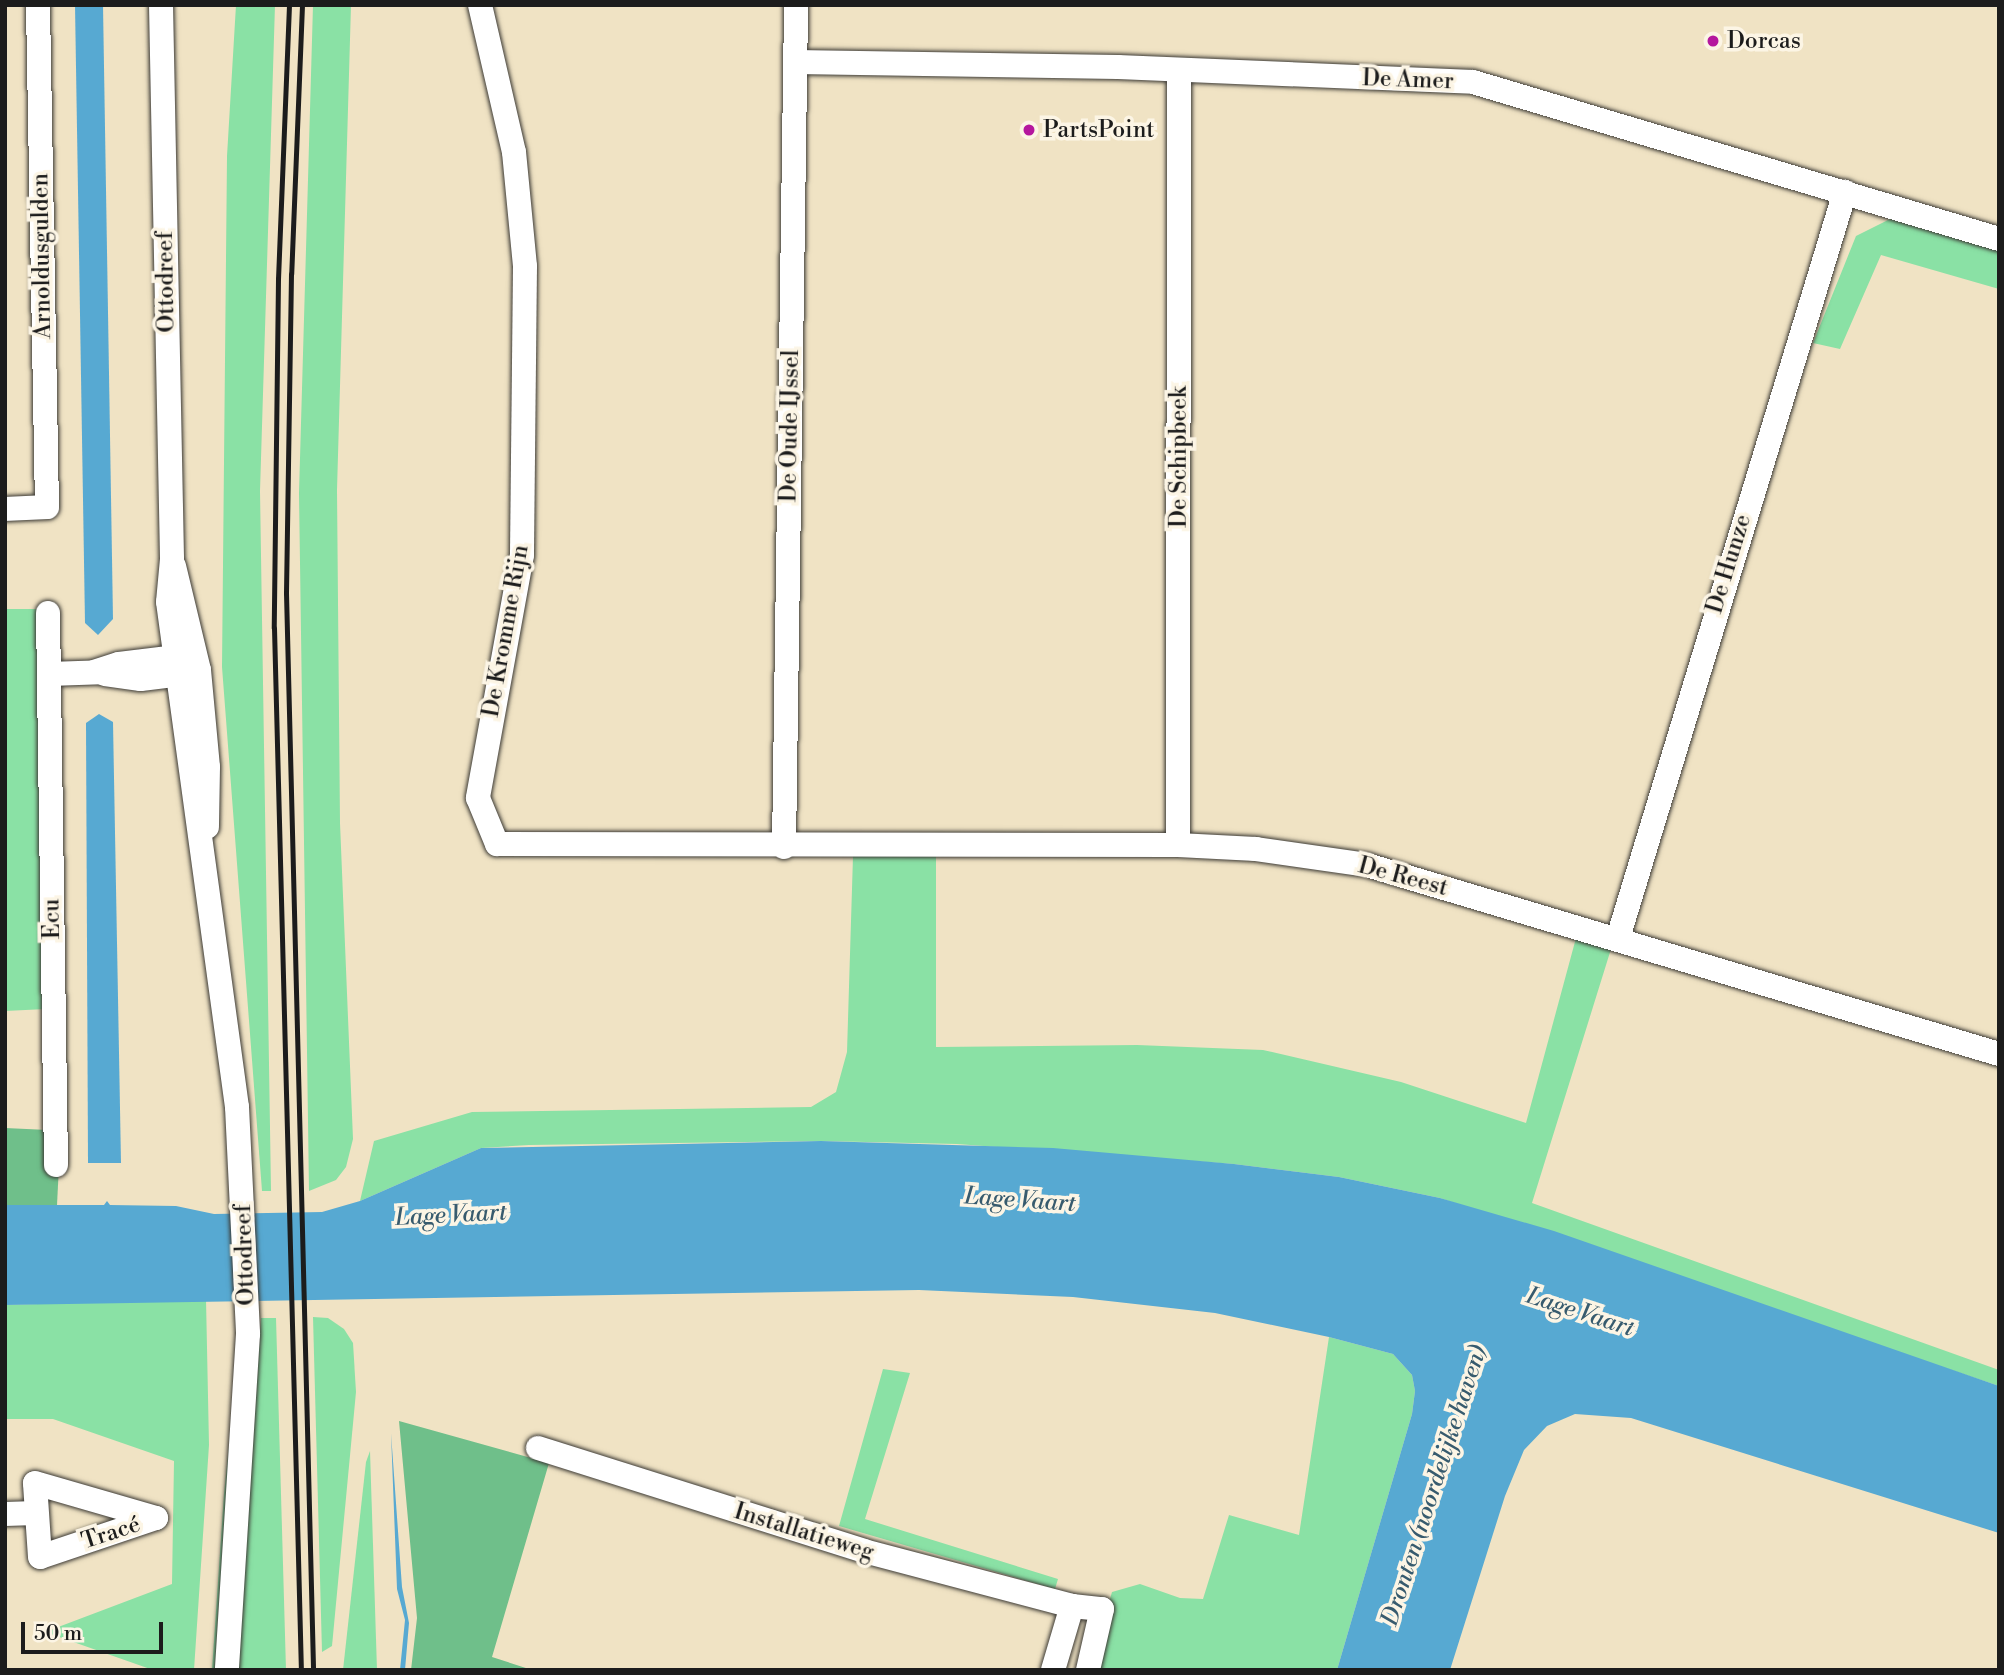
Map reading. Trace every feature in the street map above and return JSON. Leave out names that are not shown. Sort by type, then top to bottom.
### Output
[{"type":"street","name":"Arnoldusgulden","points":[[5,509],[47,507],[38,5]]},
{"type":"street","name":"Ottodreef","points":[[161,5],[172,559],[168,602],[183,669],[194,811],[204,842],[241,1171],[248,1334],[227,1670]]},
{"type":"street","name":"De Kromme Rijn","points":[[480,5],[514,152],[524,279],[522,555],[478,798],[497,844],[784,846]]},
{"type":"street","name":"De Oude IJssel","points":[[784,846],[796,5]]},
{"type":"street","name":"De Amer","points":[[795,62],[1179,70],[1473,82],[1999,239]]},
{"type":"street","name":"De Schipbeek","points":[[1178,845],[1179,70]]},
{"type":"street","name":"De Hunze","points":[[1618,938],[1845,192]]},
{"type":"street","name":"Ecu","points":[[48,613],[56,1164]]},
{"type":"street","points":[[94,672],[119,664],[183,669]]},
{"type":"street","points":[[48,674],[141,670]]},
{"type":"street","name":"De Reest","points":[[784,846],[1178,845],[1256,849],[1367,865],[1999,1054]]},
{"type":"street","name":"Installatieweg","points":[[538,1448],[864,1551],[1072,1606],[1102,1609],[1088,1670]]},
{"type":"street","name":"Tracé","points":[[35,1483],[156,1518],[40,1556],[36,1513],[35,1483]]},
{"type":"street","points":[[5,1514],[36,1513]]},
{"type":"street","points":[[1053,1670],[1072,1606]]},
{"type":"green space","points":[[236,5],[275,5],[260,491],[271,1191],[262,1191],[222,667],[227,156]]},
{"type":"green space","points":[[313,5],[351,5],[337,490],[340,823],[353,1139],[346,1167],[336,1180],[309,1191],[299,493]]},
{"type":"green space","points":[[1890,219],[1999,251],[1999,289],[1881,255],[1840,349],[1813,343],[1856,236]]},
{"type":"green space","points":[[5,609],[40,609],[46,1009],[5,1011]]},
{"type":"green space","points":[[936,855],[936,1047],[1137,1045],[1263,1050],[1401,1082],[1526,1123],[1576,938],[1611,949],[1532,1203],[1999,1370],[1999,1386],[1440,1198],[1339,1177],[1234,1164],[957,1144],[821,1141],[529,1145],[481,1148],[360,1201],[374,1141],[472,1112],[811,1107],[836,1092],[847,1052],[853,856]]},
{"type":"green space","points":[[5,1128],[48,1130],[59,1165],[57,1205],[5,1205]]},
{"type":"green space","points":[[206,1299],[209,1445],[194,1670],[153,1670],[45,1632],[172,1584],[174,1461],[53,1419],[5,1419],[5,1305]]},
{"type":"green space","points":[[313,1317],[328,1318],[344,1329],[353,1343],[356,1392],[332,1646],[322,1652]]},
{"type":"green space","points":[[261,1318],[276,1318],[286,1670],[238,1670]]},
{"type":"green space","points":[[1329,1337],[1393,1354],[1412,1375],[1415,1391],[1412,1414],[1337,1670],[1089,1670],[1112,1592],[1140,1584],[1180,1598],[1203,1599],[1229,1515],[1299,1535]]},
{"type":"green space","points":[[883,1369],[910,1373],[865,1519],[1058,1579],[1055,1589],[839,1526]]},
{"type":"green space","points":[[235,1387],[218,1670],[212,1670],[224,1494]]},
{"type":"green space","points":[[399,1421],[549,1463],[492,1657],[532,1670],[411,1670],[417,1618]]},
{"type":"green space","points":[[370,1451],[377,1670],[343,1670],[366,1462]]},
{"type":"water","points":[[75,5],[103,5],[113,619],[98,635],[85,623]]},
{"type":"water","points":[[99,714],[113,722],[121,1163],[88,1163],[86,723]]},
{"type":"water","points":[[821,1141],[1053,1148],[1234,1164],[1339,1177],[1440,1198],[1554,1231],[1999,1386],[1999,1533],[1631,1418],[1575,1414],[1547,1426],[1524,1450],[1505,1496],[1450,1670],[1337,1670],[1412,1414],[1415,1391],[1412,1375],[1393,1354],[1329,1337],[1215,1313],[1073,1297],[919,1290],[5,1305],[5,1205],[104,1205],[107,1201],[110,1205],[176,1206],[214,1214],[322,1212],[360,1201],[481,1148]]},
{"type":"water","points":[[391,1433],[402,1587],[409,1623],[405,1670],[400,1670],[405,1620],[397,1589]]},
{"type":"railway","points":[[289,5],[278,279],[274,628],[301,1670]]},
{"type":"railway","points":[[302,5],[291,274],[286,593],[313,1670]]},
{"type":"place","name":"Dorcas","points":[[1713,41]]},
{"type":"place","name":"PartsPoint","points":[[1029,130]]},
{"type":"water label","name":"Lage Vaart","points":[[1020,1201]]},
{"type":"water label","name":"Lage Vaart","points":[[451,1216]]},
{"type":"water label","name":"Lage Vaart","points":[[1580,1313]]},
{"type":"water label","name":"Dronten (noordelijke haven)","points":[[1435,1486]]}]
